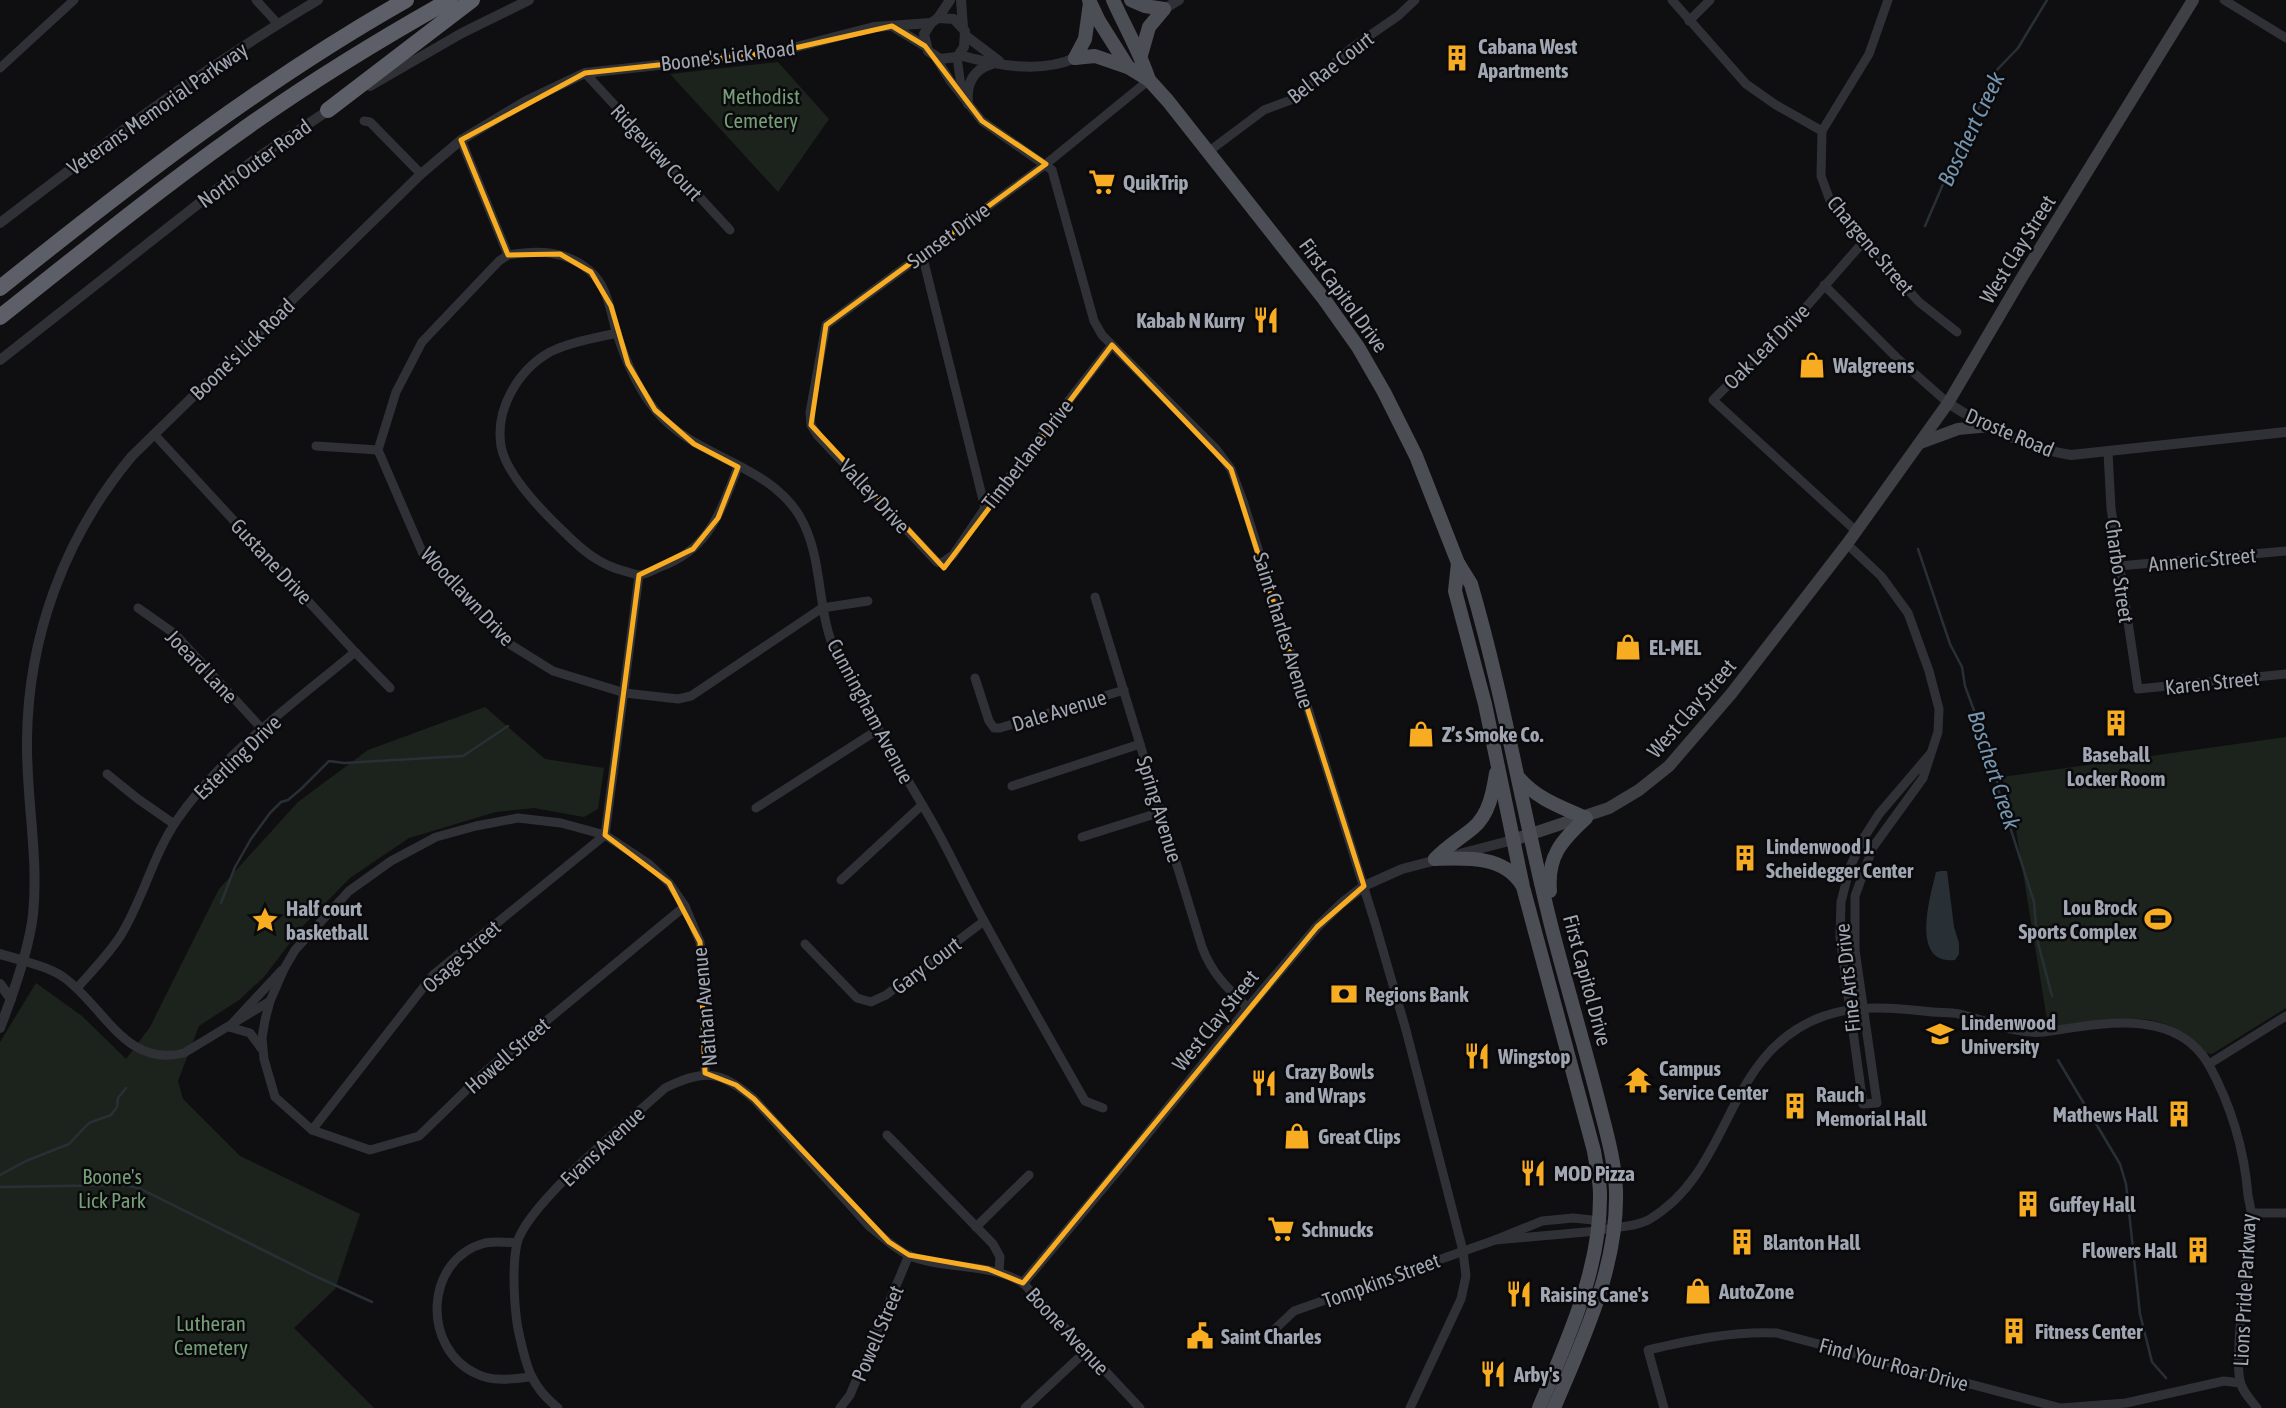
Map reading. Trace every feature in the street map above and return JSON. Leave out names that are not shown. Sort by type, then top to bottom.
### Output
[{"type":"highway","points":[[0,288],[109,201],[219,119],[286,73],[406,0]]},
{"type":"highway","points":[[0,317],[234,136],[349,60],[450,0]]},
{"type":"highway","points":[[328,110],[472,0]]},
{"type":"main road","name":"First Capitol Drive","points":[[1113,0],[1141,55],[1149,80]]},
{"type":"main road","points":[[1131,0],[1145,6],[1164,9]]},
{"type":"main road","name":"West Clay Street","points":[[1513,840],[1586,818],[1639,790],[1669,766],[1739,684],[1847,544],[1948,403],[2193,0]]},
{"type":"main road","name":"First Capitol Drive","points":[[1090,2],[1128,67],[1149,80],[1208,152],[1324,299],[1372,370],[1416,456],[1458,563],[1471,584],[1480,612],[1553,931],[1609,1147],[1616,1190],[1613,1226],[1600,1293],[1554,1408]]},
{"type":"main road","points":[[1075,58],[1085,39],[1090,2]]},
{"type":"main road","points":[[1141,55],[1149,27],[1164,9]]},
{"type":"main road","points":[[1075,58],[1096,56],[1128,67]]},
{"type":"main road","points":[[1920,444],[1958,429],[1990,426]]},
{"type":"main road","name":"First Capitol Drive","points":[[1458,563],[1455,591],[1485,704],[1523,887],[1594,1151],[1600,1193],[1598,1225],[1584,1293],[1539,1408]]},
{"type":"main road","points":[[1435,859],[1448,844],[1475,827],[1485,813],[1491,799],[1497,759]]},
{"type":"main road","points":[[1518,777],[1529,790],[1542,799],[1586,818],[1564,838],[1555,854],[1549,876],[1553,931]]},
{"type":"main road","points":[[1435,859],[1476,858],[1497,865],[1518,879],[1523,887]]},
{"type":"street","points":[[0,68],[74,0]]},
{"type":"street","points":[[256,0],[278,24]]},
{"type":"street","name":"Veterans Memorial Parkway","points":[[0,223],[127,125],[318,0]]},
{"type":"street","name":"North Outer Road","points":[[0,360],[254,160],[328,110],[462,33],[529,0]]},
{"type":"street","points":[[925,46],[924,34],[950,0]]},
{"type":"street","points":[[961,0],[964,47],[958,56],[965,100]]},
{"type":"street","points":[[1164,9],[1179,0]]},
{"type":"street","name":"Bel Rae Court","points":[[1208,152],[1264,110],[1296,98],[1350,49],[1398,16],[1415,0]]},
{"type":"street","points":[[1672,0],[1746,84],[1822,131],[1869,54],[1888,0]]},
{"type":"street","points":[[1689,20],[1710,0]]},
{"type":"street","points":[[2224,0],[2286,38]]},
{"type":"street","points":[[934,20],[954,19],[964,32],[1002,63]]},
{"type":"street","name":"Boone's Lick Road","points":[[0,1028],[11,999],[33,917],[35,876],[27,742],[33,670],[41,633],[76,538],[111,481],[154,434],[421,174],[461,140],[526,101],[585,73],[777,52],[874,27],[934,20]]},
{"type":"street","points":[[892,26],[925,46],[936,58],[946,60],[958,56],[1042,66],[1065,63],[1075,58]]},
{"type":"street","name":"Saint Charles Avenue","points":[[936,58],[982,121],[1045,164],[1056,176],[1094,321],[1102,335],[1216,449],[1231,469],[1265,566],[1364,886],[1406,1030],[1463,1251]]},
{"type":"street","points":[[965,100],[971,78],[982,67],[1002,63]]},
{"type":"street","name":"Ridgeview Court","points":[[585,73],[730,230]]},
{"type":"street","name":"Sunset Drive","points":[[811,425],[810,412],[826,325],[1045,164],[1149,80]]},
{"type":"street","points":[[364,121],[370,122],[421,174]]},
{"type":"street","name":"Chargene Street","points":[[1822,131],[1821,176],[1832,206],[1919,302],[1957,332]]},
{"type":"street","points":[[316,446],[378,450],[396,392],[422,342],[499,261],[508,255],[461,140]]},
{"type":"street","name":"Oak Leaf Drive","points":[[1856,531],[1713,400],[1749,366],[1865,240]]},
{"type":"street","name":"Cunningham Avenue","points":[[508,255],[540,251],[559,254],[584,267],[601,285],[611,306],[617,333],[639,387],[672,429],[781,493],[798,514],[816,556],[822,608],[836,653],[1085,1101],[1103,1108]]},
{"type":"street","points":[[922,254],[985,508]]},
{"type":"street","name":"Droste Road","points":[[1824,285],[1896,357],[1948,403],[1990,426],[2046,451],[2071,455],[2286,432]]},
{"type":"street","points":[[617,333],[550,352],[527,370],[510,392],[502,419],[501,447],[517,480],[539,508],[588,556],[614,568],[639,575],[678,561],[707,535],[718,518],[738,467]]},
{"type":"street","name":"Timberlane Drive","points":[[942,563],[953,555],[985,508],[1112,345]]},
{"type":"street","name":"Valley Drive","points":[[811,425],[818,436],[937,562],[942,563]]},
{"type":"street","name":"Gustane Drive","points":[[154,434],[390,688]]},
{"type":"street","name":"Woodlawn Drive","points":[[378,450],[423,554],[503,640],[553,671],[625,694],[678,699],[691,696],[822,608]]},
{"type":"street","name":"Charbo Street","points":[[2108,452],[2111,508],[2138,689]]},
{"type":"street","name":"Fine Arts Drive","points":[[1847,544],[1881,576],[1908,613],[1929,671],[1939,709],[1938,732],[1923,779],[1873,847],[1857,889],[1854,946],[1877,1103],[1863,1104],[1839,921],[1850,867],[1863,839],[1879,814],[1931,753]]},
{"type":"street","name":"Anneric Street","points":[[2119,566],[2286,551]]},
{"type":"street","points":[[605,835],[639,575]]},
{"type":"street","name":"Spring Avenue","points":[[1095,597],[1208,964],[1220,981],[1248,1007]]},
{"type":"street","points":[[822,608],[868,601]]},
{"type":"street","name":"Joeard Lane","points":[[138,608],[175,634],[262,729]]},
{"type":"street","name":"Esterling Drive","points":[[77,988],[122,933],[174,824],[192,798],[262,729],[355,652]]},
{"type":"street","name":"Karen Street","points":[[2138,689],[2286,674]]},
{"type":"street","name":"Dale Avenue","points":[[975,678],[989,721],[994,728],[1000,729],[1124,690]]},
{"type":"street","points":[[756,808],[879,729]]},
{"type":"street","points":[[1012,786],[1140,744]]},
{"type":"street","points":[[107,774],[174,824]]},
{"type":"street","points":[[841,880],[922,805]]},
{"type":"street","points":[[1082,837],[1161,812]]},
{"type":"street","name":"Nathan Avenue","points":[[288,964],[295,950],[349,891],[391,861],[436,837],[518,818],[561,823],[605,835],[649,864],[669,883],[685,905],[700,942],[704,962],[707,1024],[705,1073],[722,1077],[754,1099],[870,1227],[909,1255],[999,1272]]},
{"type":"street","name":"Osage Street","points":[[312,1130],[433,975],[605,835]]},
{"type":"street","name":"West Clay Street","points":[[1023,1283],[1127,1159],[1248,1007],[1317,927],[1364,886],[1402,869],[1513,840]]},
{"type":"street","name":"Howell Street","points":[[312,1130],[370,1150],[418,1136],[486,1070],[685,905]]},
{"type":"street","name":"Gary Court","points":[[805,944],[857,998],[871,1002],[886,995],[985,921]]},
{"type":"street","points":[[0,954],[51,970],[77,988],[126,1041],[141,1052],[152,1055],[172,1056],[184,1053],[270,1002]]},
{"type":"street","points":[[229,1027],[288,964]]},
{"type":"street","points":[[263,1053],[262,1038],[270,1002],[288,964]]},
{"type":"street","points":[[0,984],[11,999]]},
{"type":"street","name":"Lions Pride Parkway","points":[[1613,1226],[1641,1224],[1675,1198],[1703,1167],[1746,1080],[1774,1045],[1798,1028],[1823,1016],[1850,1010],[1900,1007],[1957,1014],[2029,1034],[2105,1024],[2155,1025],[2182,1037],[2197,1049],[2209,1064],[2239,1131],[2252,1213],[2241,1317],[2240,1383],[2257,1408]]},
{"type":"street","points":[[2209,1064],[2286,1016]]},
{"type":"street","points":[[229,1027],[250,1033],[256,1038],[275,1097],[312,1130]]},
{"type":"street","name":"Evans Avenue","points":[[517,1243],[531,1216],[549,1196],[664,1088],[705,1073]]},
{"type":"street","points":[[887,1135],[998,1251],[1001,1263],[999,1272]]},
{"type":"street","points":[[976,1227],[1029,1175]]},
{"type":"street","points":[[2252,1213],[2286,1213]]},
{"type":"street","name":"Tompkins Street","points":[[1273,1330],[1294,1311],[1542,1222],[1573,1218],[1613,1226]]},
{"type":"street","name":"Tompkins Street","points":[[1495,1240],[1598,1225]]},
{"type":"street","points":[[530,1377],[501,1380],[477,1375],[459,1363],[444,1346],[438,1325],[436,1300],[440,1288],[458,1258],[485,1243],[517,1243],[513,1305],[530,1377],[558,1408]]},
{"type":"street","points":[[1410,1408],[1461,1299],[1466,1276],[1463,1251]]},
{"type":"street","name":"Powell Street","points":[[840,1408],[850,1395],[909,1255]]},
{"type":"street","name":"Boone Avenue","points":[[999,1272],[1023,1283],[1140,1408]]},
{"type":"street","name":"Find Your Roar Drive","points":[[1664,1408],[1648,1350],[1725,1334],[1753,1332],[1777,1333],[2061,1408],[2126,1403],[2224,1381],[2240,1383]]},
{"type":"street","points":[[1025,1408],[1087,1350]]},
{"type":"highlighted area","points":[[892,26],[925,46],[982,121],[1046,164],[826,325],[811,425],[944,568],[1112,345],[1231,469],[1364,886],[1317,927],[1023,1283],[988,1269],[909,1255],[889,1242],[754,1099],[736,1085],[705,1073],[700,942],[669,883],[605,835],[639,575],[693,549],[718,518],[738,467],[694,444],[655,410],[628,364],[611,306],[591,272],[560,254],[508,255],[461,140],[585,73],[777,52]]},
{"type":"green space","name":"Methodist Cemetery","points":[[778,62],[829,119],[778,192],[670,74]]},
{"type":"green space","name":"Boone's Lick Park","points":[[485,707],[545,759],[604,768],[598,809],[584,817],[534,808],[496,812],[409,838],[350,878],[302,927],[264,977],[239,1000],[199,1026],[178,1081],[183,1099],[240,1156],[360,1214],[335,1289],[294,1328],[374,1408],[0,1408],[0,1042],[36,983],[82,1016],[126,1059],[150,1027],[219,889],[298,802],[368,750]]},
{"type":"green space","name":"Lou Brock Sports Complex","points":[[2286,737],[2286,1008],[2212,1054],[2206,1053],[2186,1036],[2167,1025],[2149,1020],[2048,1026],[2016,830],[2002,777]]},
{"type":"shaded area","points":[[1947,871],[1954,927],[1959,943],[1959,954],[1955,960],[1941,959],[1932,951],[1927,940],[1930,896],[1936,872]]},
{"type":"waterway","name":"Boschert Creek","points":[[1925,226],[1947,175],[1955,165],[1993,74],[2018,48],[2047,0]]},
{"type":"waterway","name":"Boschert Creek","points":[[1918,549],[1950,644],[1962,667],[1965,686],[1996,770],[1998,789],[2034,902],[2037,939],[2052,996]]},
{"type":"waterway","points":[[221,903],[235,867],[270,813],[301,789],[329,761],[344,763],[463,756],[508,726]]},
{"type":"waterway","name":"Boschert Creek","points":[[2058,1060],[2120,1164],[2126,1184],[2140,1314],[2152,1362],[2166,1378]]},
{"type":"waterway","points":[[0,1175],[26,1161],[69,1144],[89,1123],[111,1115],[117,1107],[118,1098],[126,1088]]},
{"type":"waterway","points":[[0,1187],[125,1185],[141,1189],[372,1302]]},
{"type":"place","name":"Cabana West Apartments","points":[[1457,58]]},
{"type":"place","name":"QuikTrip","points":[[1102,182]]},
{"type":"place","name":"Kabab N Kurry","points":[[1266,320]]},
{"type":"place","name":"Walgreens","points":[[1812,365]]},
{"type":"place","name":"EL-MEL","points":[[1628,647]]},
{"type":"place","name":"Baseball Locker Room","points":[[2116,723]]},
{"type":"place","name":"Z’s Smoke Co.","points":[[1421,734]]},
{"type":"place","name":"Lindenwood J. Scheidegger Center","points":[[1745,858]]},
{"type":"place","name":"Lou Brock Sports Complex","points":[[2158,919]]},
{"type":"place","name":"Half court basketball","points":[[265,920]]},
{"type":"place","name":"Regions Bank","points":[[1344,994]]},
{"type":"place","name":"Lindenwood University","points":[[1940,1034]]},
{"type":"place","name":"Wingstop","points":[[1477,1056]]},
{"type":"place","name":"Campus Service Center","points":[[1638,1080]]},
{"type":"place","name":"Crazy Bowls and Wraps","points":[[1264,1083]]},
{"type":"place","name":"Rauch Memorial Hall","points":[[1795,1106]]},
{"type":"place","name":"Mathews Hall","points":[[2179,1114]]},
{"type":"place","name":"Great Clips","points":[[1297,1136]]},
{"type":"place","name":"MOD Pizza","points":[[1533,1173]]},
{"type":"place","name":"Guffey Hall","points":[[2028,1204]]},
{"type":"place","name":"Schnucks","points":[[1281,1229]]},
{"type":"place","name":"Blanton Hall","points":[[1742,1242]]},
{"type":"place","name":"Flowers Hall","points":[[2198,1250]]},
{"type":"place","name":"AutoZone","points":[[1698,1291]]},
{"type":"place","name":"Raising Cane's","points":[[1519,1294]]},
{"type":"place","name":"Fitness Center","points":[[2014,1331]]},
{"type":"place","name":"Saint Charles","points":[[1200,1336]]},
{"type":"place","name":"Arby's","points":[[1493,1374]]},
{"type":"park label","name":"Lutheran Cemetery","points":[[211,1335]]}]
